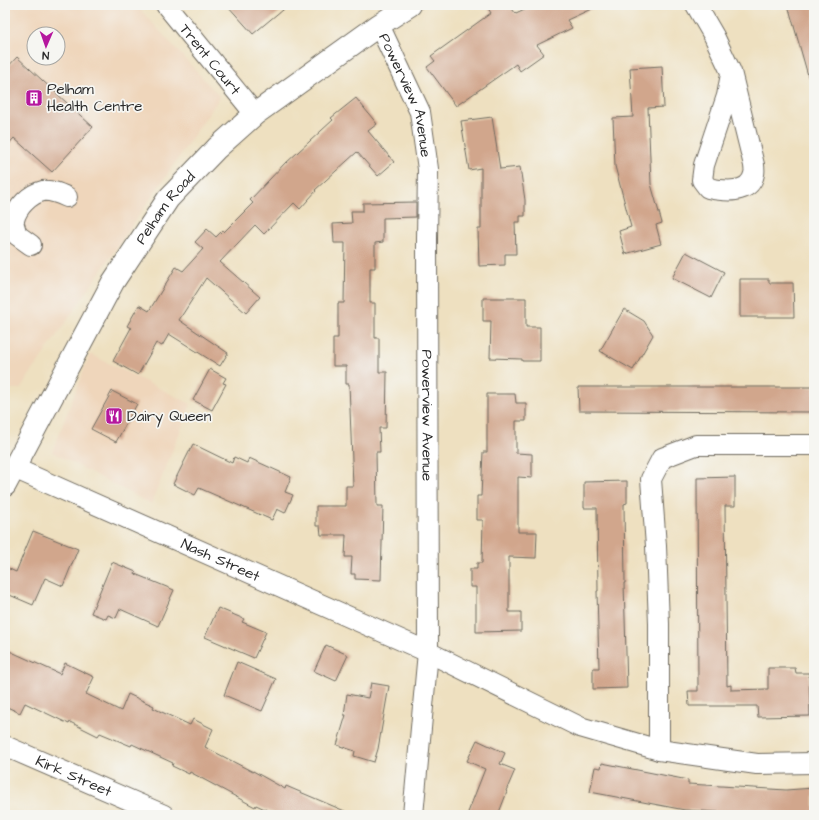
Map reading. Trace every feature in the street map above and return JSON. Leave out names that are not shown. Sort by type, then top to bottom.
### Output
[{"type":"main road","name":"Pelham Road","points":[[8,473],[113,282],[168,199],[217,148],[255,114],[379,25],[410,5]]},
{"type":"street","name":"Trent Court","points":[[166,5],[255,114]]},
{"type":"street","points":[[696,5],[714,36],[731,74],[754,164],[754,174],[749,184],[739,190],[723,191],[708,188],[702,180],[704,164],[727,96],[731,74]]},
{"type":"street","name":"Powerview Avenue","points":[[379,25],[420,112],[428,169],[428,652],[413,815]]},
{"type":"street","points":[[31,245],[17,235],[14,220],[20,207],[30,197],[42,192],[51,191],[67,197]]},
{"type":"street","points":[[659,750],[659,624],[651,479],[662,458],[696,445],[814,445]]},
{"type":"street","name":"Nash Street","points":[[8,473],[428,652],[580,727],[659,750],[757,764],[814,763]]},
{"type":"street","name":"Kirk Street","points":[[5,746],[164,815]]},
{"type":"shaded area","points":[[5,5],[136,5],[220,97],[20,389],[5,389]]},
{"type":"shaded area","points":[[90,354],[191,404],[151,504],[52,452]]},
{"type":"building","points":[[227,5],[288,5],[253,34]]},
{"type":"building","points":[[486,5],[509,5],[516,14],[535,5],[600,5],[567,20],[572,28],[537,45],[544,54],[520,71],[516,64],[456,106],[427,67],[435,61],[431,56],[491,13]]},
{"type":"building","points":[[788,5],[814,5],[814,78],[809,79]]},
{"type":"building","name":"Pelham Health Centre","points":[[17,57],[93,127],[52,172],[14,138],[5,148],[5,70]]},
{"type":"building","points":[[662,66],[664,107],[648,108],[651,184],[662,223],[656,225],[661,244],[625,254],[619,231],[631,227],[615,166],[613,118],[633,117],[630,68]]},
{"type":"building","points":[[356,98],[377,124],[368,131],[394,162],[378,176],[357,152],[315,190],[316,191],[300,209],[294,203],[264,234],[255,225],[220,262],[260,297],[246,313],[206,278],[179,320],[228,353],[220,366],[169,334],[162,346],[156,343],[138,375],[113,361],[131,328],[127,326],[139,305],[149,311],[176,267],[183,271],[203,249],[195,242],[207,229],[216,237],[223,230],[224,232],[253,203],[250,200],[286,162],[333,120],[331,118]]},
{"type":"building","points":[[492,117],[500,169],[520,167],[525,200],[525,216],[520,216],[520,222],[515,222],[516,254],[505,254],[505,265],[479,266],[478,229],[481,229],[481,168],[469,170],[461,121]]},
{"type":"building","points":[[416,202],[416,217],[383,218],[383,242],[375,243],[375,268],[370,268],[370,303],[375,303],[375,338],[379,338],[379,372],[387,372],[386,428],[379,428],[380,452],[376,452],[377,506],[383,506],[381,580],[355,579],[355,574],[351,574],[352,557],[345,557],[346,535],[321,535],[320,526],[316,526],[316,506],[346,506],[346,486],[353,486],[349,384],[346,384],[346,366],[333,366],[333,338],[338,338],[338,303],[344,303],[345,243],[334,243],[333,224],[352,223],[351,211],[363,211],[363,203]]},
{"type":"building","points":[[686,252],[724,272],[711,298],[672,278]]},
{"type":"building","points":[[740,279],[769,279],[769,283],[793,283],[794,317],[740,317]]},
{"type":"building","points":[[483,298],[526,298],[526,327],[540,327],[540,361],[490,358],[491,321],[483,321]]},
{"type":"building","points":[[624,309],[644,321],[653,335],[633,370],[600,351]]},
{"type":"building","points":[[210,369],[226,378],[223,383],[226,384],[212,410],[193,400]]},
{"type":"building","points":[[578,387],[814,387],[814,412],[579,411]]},
{"type":"building","name":"Dairy Queen","points":[[112,391],[137,404],[116,442],[91,429]]},
{"type":"building","points":[[487,394],[515,394],[516,403],[526,403],[526,421],[516,421],[516,453],[532,454],[532,478],[518,477],[518,532],[537,532],[536,558],[509,557],[509,612],[521,612],[521,631],[476,632],[476,587],[470,587],[470,569],[477,569],[477,563],[482,563],[483,520],[477,520],[477,496],[481,496],[483,452],[487,452]]},
{"type":"building","points":[[193,444],[232,463],[234,457],[247,463],[249,458],[291,477],[285,492],[293,495],[285,513],[277,509],[272,520],[199,488],[195,495],[173,484]]},
{"type":"building","points":[[735,477],[735,506],[725,506],[727,686],[731,685],[731,690],[768,689],[768,668],[795,668],[796,673],[809,673],[810,716],[758,717],[757,706],[689,706],[688,691],[698,691],[697,478]]},
{"type":"building","points":[[627,481],[627,503],[624,504],[624,583],[627,688],[593,689],[593,668],[599,668],[597,508],[584,508],[584,482]]},
{"type":"building","points":[[33,531],[78,549],[63,586],[45,578],[33,605],[5,593],[5,567],[16,572]]},
{"type":"building","points":[[112,562],[136,572],[135,574],[174,590],[158,626],[120,609],[116,618],[108,615],[106,619],[91,613]]},
{"type":"building","points":[[218,608],[244,619],[242,622],[266,632],[254,658],[205,637]]},
{"type":"building","points":[[326,645],[348,655],[336,681],[314,671]]},
{"type":"building","points":[[5,649],[60,674],[65,663],[94,677],[86,694],[121,711],[128,694],[154,706],[153,708],[190,725],[193,719],[213,729],[205,747],[285,789],[286,786],[354,815],[278,815],[256,805],[255,807],[190,772],[189,774],[172,766],[173,763],[132,744],[131,746],[100,733],[98,736],[70,722],[69,724],[25,703],[20,713],[5,706]]},
{"type":"building","points":[[237,662],[276,679],[262,711],[224,695]]},
{"type":"building","points":[[371,683],[389,686],[378,749],[374,762],[354,756],[355,751],[337,745],[346,715],[344,715],[347,694],[368,698]]},
{"type":"building","points":[[477,740],[505,753],[500,764],[515,770],[498,815],[467,815],[485,769],[467,761]]},
{"type":"building","points":[[602,763],[688,780],[688,784],[786,790],[814,788],[814,814],[767,815],[685,810],[590,792],[595,767],[601,768]]},
{"type":"place","name":"Pelham Health Centre","points":[[34,98]]},
{"type":"place","name":"Dairy Queen","points":[[114,416]]}]
